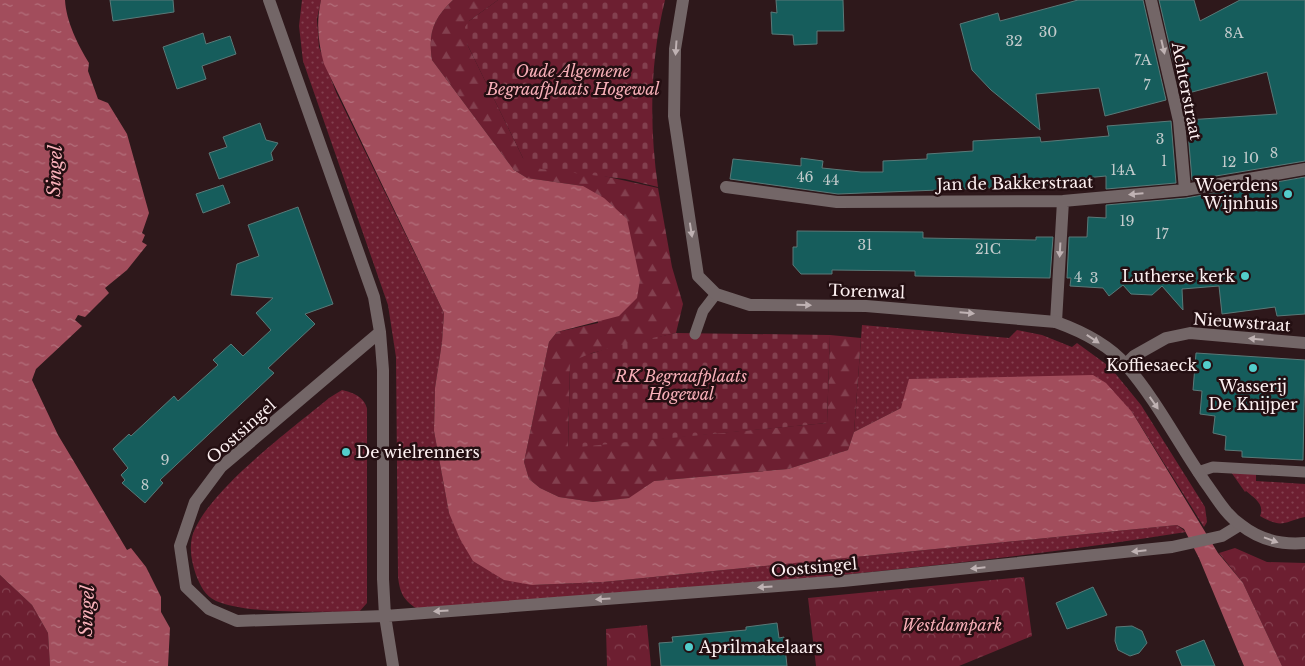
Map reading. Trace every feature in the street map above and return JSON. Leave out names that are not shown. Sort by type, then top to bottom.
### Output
[{"type":"street","points":[[269,0],[374,297],[380,332],[383,370],[385,616],[393,666]]},
{"type":"street","name":"Torenwal","points":[[683,0],[675,49],[674,116],[698,276],[716,294],[750,305],[866,306],[1056,322],[1082,332],[1109,349],[1126,364],[1158,408],[1221,507],[1240,525],[1257,535],[1279,543],[1305,543]]},
{"type":"street","name":"Achterstraat","points":[[1151,0],[1180,121],[1185,190]]},
{"type":"street","name":"Jan de Bakkerstraat","points":[[726,187],[837,202],[1063,201],[1185,190],[1305,169]]},
{"type":"street","points":[[1056,322],[1063,201]]},
{"type":"street","name":"Oostsingel","points":[[380,332],[221,467],[195,502],[180,546],[186,587],[209,609],[237,621],[385,616],[843,582],[1188,544],[1222,536],[1240,525]]},
{"type":"street","name":"Nieuwstraat","points":[[1126,364],[1134,356],[1166,338],[1190,333],[1305,343]]},
{"type":"lane","points":[[696,334],[703,312],[716,294]]},
{"type":"lane","points":[[1198,472],[1213,467],[1305,472]]},
{"type":"green space","points":[[302,0],[321,0],[317,19],[319,47],[336,92],[444,313],[435,388],[434,431],[449,513],[532,585],[603,582],[1177,525],[1186,532],[995,559],[899,569],[707,587],[419,610],[404,596],[398,577],[396,357],[388,305],[303,61],[299,26]]},
{"type":"green space","points":[[453,0],[498,0],[469,21],[467,44],[523,158],[658,188],[672,267],[683,304],[676,333],[592,353],[570,365],[568,447],[827,423],[830,335],[861,338],[854,432],[848,450],[788,469],[654,481],[630,498],[593,502],[559,497],[540,488],[529,479],[524,462],[549,342],[557,332],[598,323],[583,186],[527,178],[514,170],[432,60],[431,42],[433,27]]},
{"type":"green space","name":"Oude Algemene Begraafplaats Hogewal","points":[[498,0],[665,0],[656,46],[652,93],[653,140],[658,187],[625,179],[541,169],[533,166],[523,158],[467,44],[465,27],[469,21]]},
{"type":"green space","points":[[862,325],[1009,338],[1017,330],[1042,335],[1072,347],[1077,343],[1110,367],[1141,405],[1205,507],[1207,522],[1204,527],[1132,412],[901,408],[854,432]]},
{"type":"green space","name":"RK Begraafplaats Hogewal","points":[[676,333],[830,335],[827,423],[568,448],[570,365],[577,360],[602,350]]},
{"type":"green space","points":[[342,390],[361,398],[367,409],[367,603],[359,612],[286,611],[247,608],[212,599],[199,583],[191,556],[192,537],[200,519],[231,481],[329,398]]},
{"type":"green space","points":[[1231,472],[1256,474],[1256,481],[1305,484],[1305,517],[1279,523],[1260,516],[1260,505],[1252,496],[1245,492]]},
{"type":"green space","points":[[1235,548],[1267,562],[1305,563],[1305,666],[1282,666],[1243,583],[1219,553]]},
{"type":"green space","points":[[0,575],[32,605],[48,633],[50,666],[0,666]]},
{"type":"green space","name":"Westdampark","points":[[1024,577],[1032,636],[959,666],[816,666],[808,598]]},
{"type":"green space","points":[[647,625],[651,666],[607,666],[606,629]]},
{"type":"water","name":"Singel","points":[[0,0],[65,0],[70,24],[89,63],[88,71],[98,99],[108,103],[127,134],[149,213],[142,233],[145,235],[142,242],[147,245],[127,270],[105,288],[109,293],[85,317],[78,315],[75,320],[82,326],[36,369],[32,380],[58,435],[127,550],[131,548],[146,567],[161,597],[161,612],[170,628],[168,666],[50,666],[48,633],[32,605],[0,575]]},
{"type":"water","points":[[321,0],[453,0],[433,27],[431,42],[432,60],[514,170],[527,178],[583,186],[604,198],[627,219],[640,280],[637,298],[619,316],[557,332],[549,342],[524,462],[529,479],[540,488],[559,497],[593,502],[629,498],[654,481],[788,469],[848,450],[854,432],[901,408],[909,379],[1093,375],[1106,383],[1132,412],[1218,553],[1243,583],[1282,666],[1244,666],[1199,558],[1184,529],[1177,525],[603,582],[532,585],[504,580],[473,561],[460,539],[449,513],[434,431],[435,388],[444,313],[324,64],[318,32]]},
{"type":"building","points":[[110,0],[173,0],[174,12],[113,21]]},
{"type":"building","points":[[776,0],[843,0],[844,31],[817,31],[817,44],[794,45],[793,35],[772,34],[771,12],[777,13]]},
{"type":"building","points":[[1078,0],[1143,0],[1166,100],[1105,116],[1099,88],[1036,94],[1040,130],[991,90],[972,70],[960,24],[998,13],[1000,21]]},
{"type":"building","points":[[1159,0],[1194,0],[1200,21],[1240,0],[1305,0],[1305,161],[1192,180],[1187,120],[1277,114],[1267,72],[1181,95]]},
{"type":"building","points":[[203,33],[206,44],[230,36],[236,54],[202,66],[206,79],[177,89],[163,47]]},
{"type":"building","points":[[1171,121],[1176,183],[1106,189],[1106,176],[1064,180],[1064,185],[838,194],[730,179],[733,159],[801,166],[801,158],[823,161],[822,168],[883,172],[883,161],[927,159],[927,154],[973,151],[973,141],[1040,137],[1041,142],[1109,136],[1107,126]]},
{"type":"building","points":[[260,123],[266,140],[278,143],[271,153],[273,160],[219,179],[209,153],[227,147],[223,137]]},
{"type":"building","points":[[1305,177],[1305,314],[1277,316],[1275,307],[1222,314],[1219,286],[1182,289],[1183,310],[1162,286],[1152,295],[1131,294],[1123,285],[1109,296],[1103,288],[1070,286],[1071,278],[1067,278],[1069,237],[1087,237],[1088,217],[1106,218],[1106,205],[1186,198]]},
{"type":"building","points":[[223,185],[230,203],[203,213],[196,194]]},
{"type":"building","points":[[298,207],[333,304],[305,314],[315,324],[268,368],[274,373],[160,480],[163,483],[145,503],[122,483],[125,480],[121,475],[128,468],[113,449],[129,434],[131,436],[174,396],[178,401],[218,365],[213,360],[231,344],[243,356],[271,330],[256,313],[273,298],[231,295],[237,264],[259,256],[248,225]]},
{"type":"building","points":[[797,231],[923,232],[923,238],[1036,240],[1036,237],[1053,237],[1050,278],[915,276],[915,271],[832,270],[832,274],[801,274],[793,265],[793,247],[797,247]]},
{"type":"building","points":[[1196,353],[1305,360],[1303,460],[1242,457],[1242,451],[1225,450],[1226,436],[1213,433],[1215,416],[1200,414],[1202,391],[1193,390]]},
{"type":"building","points":[[1093,587],[1107,615],[1067,629],[1056,603]]},
{"type":"building","points":[[777,623],[779,638],[784,637],[787,666],[661,666],[659,643],[673,642],[672,637],[746,630],[746,627]]},
{"type":"building","points":[[1132,626],[1142,631],[1147,643],[1139,653],[1130,656],[1118,650],[1115,641],[1116,627]]},
{"type":"building","points":[[1204,640],[1215,666],[1182,666],[1176,651]]},
{"type":"place","name":"Woerdens Wijnhuis","points":[[1288,194]]},
{"type":"place","name":"Lutherse kerk","points":[[1245,276]]},
{"type":"place","name":"Koffiesaeck","points":[[1207,365]]},
{"type":"place","name":"Wasserij De Knijper","points":[[1253,368]]},
{"type":"place","name":"De wielrenners","points":[[346,452]]},
{"type":"place","name":"Aprilmakelaars","points":[[689,647]]}]
